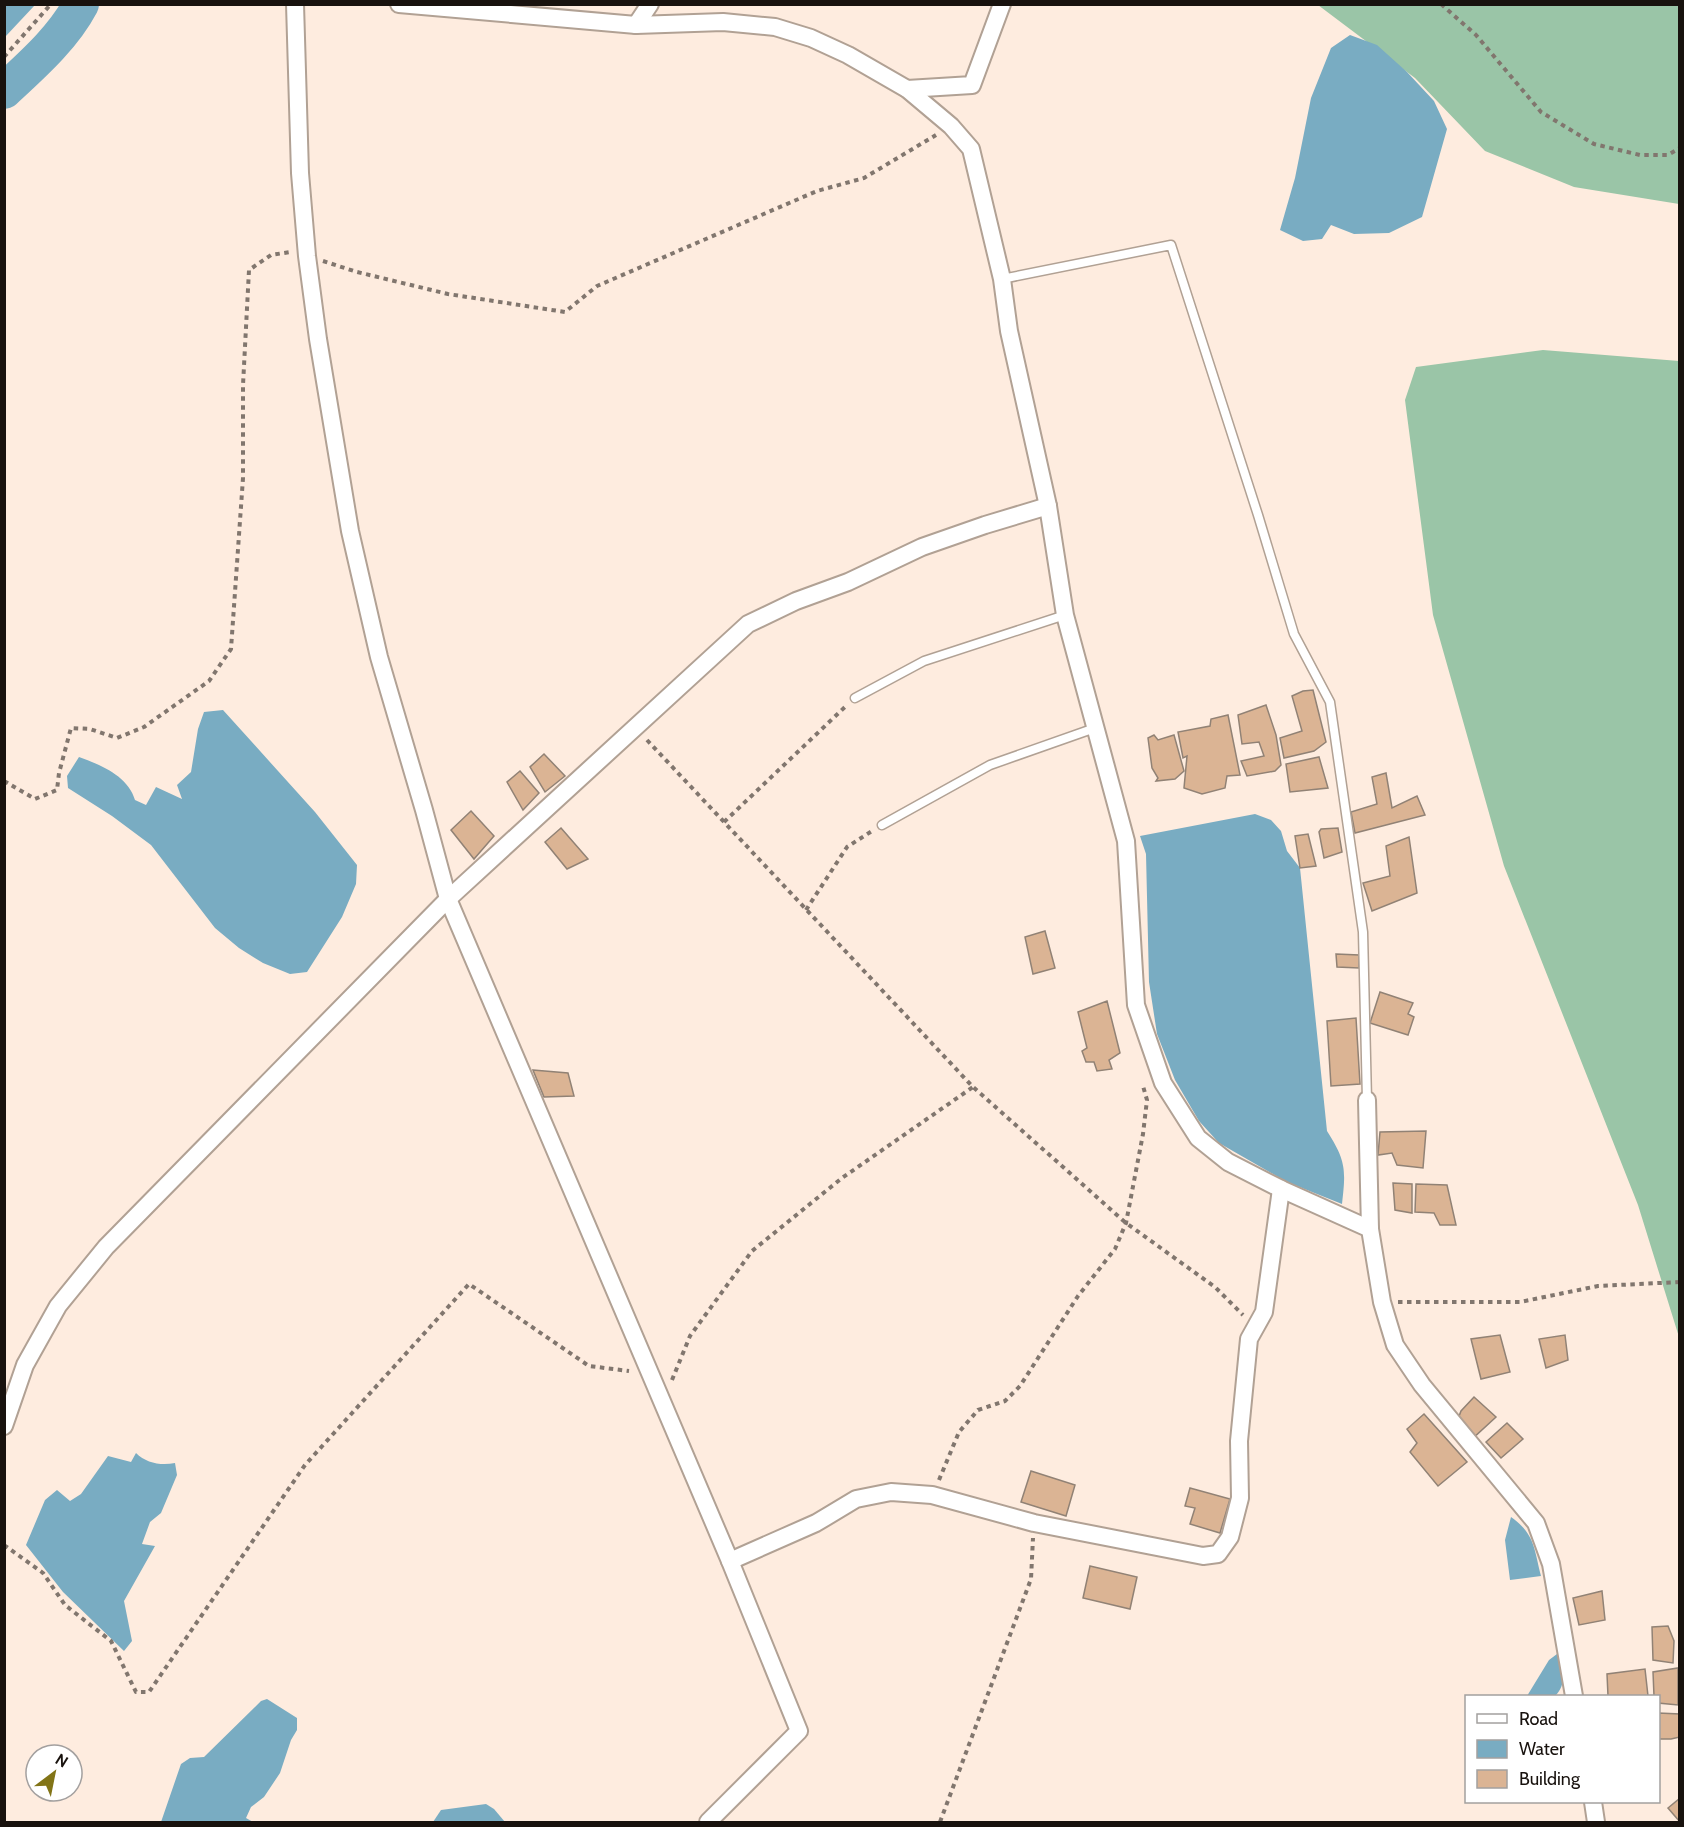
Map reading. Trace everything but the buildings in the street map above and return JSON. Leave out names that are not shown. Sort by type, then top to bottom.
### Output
[{"type":"street","points":[[295,4],[300,173],[307,256],[318,339],[350,531],[366,605],[448,899],[730,1561],[799,1731],[708,1822]]},
{"type":"street","points":[[399,4],[636,25],[723,22],[775,27],[812,38],[848,55],[907,89],[951,126],[971,149],[1002,279],[1009,331],[1048,506],[1065,615],[1126,841],[1136,1005],[1162,1083],[1198,1138],[1228,1162],[1281,1189],[1370,1229]]},
{"type":"street","points":[[636,25],[650,4]]},
{"type":"street","points":[[907,89],[972,85],[1002,4]]},
{"type":"street","points":[[4,1426],[25,1365],[58,1306],[106,1246],[448,899],[747,624],[796,601],[848,582],[922,547],[1048,506]]},
{"type":"street","points":[[1367,1100],[1370,1229],[1382,1302],[1395,1345],[1422,1385],[1536,1523],[1551,1564],[1574,1695]]},
{"type":"street","points":[[730,1561],[816,1524],[856,1499],[891,1492],[932,1495],[1034,1522],[1203,1556],[1218,1554],[1230,1537],[1240,1498],[1239,1441],[1249,1339],[1264,1312],[1281,1189]]},
{"type":"street","points":[[1593,1803],[1596,1822]]},
{"type":"lane","points":[[1002,279],[1171,245],[1294,634],[1330,702],[1363,932],[1367,1100]]},
{"type":"lane","points":[[855,698],[924,661],[1065,615]]},
{"type":"lane","points":[[882,825],[990,765],[1095,728]]},
{"type":"path","points":[[4,57],[51,4]]},
{"type":"path","points":[[1441,4],[1476,35],[1540,112],[1594,144],[1640,155],[1668,155],[1680,148]]},
{"type":"path","points":[[4,781],[35,799],[57,790],[71,728],[90,729],[117,738],[144,726],[209,681],[231,649],[243,478],[243,385],[249,270],[271,255],[291,252],[357,272],[448,294],[565,312],[597,286],[817,191],[864,178],[951,126]]},
{"type":"path","points":[[724,822],[855,698]]},
{"type":"path","points":[[634,726],[973,1087],[1126,1223],[1215,1287],[1255,1327]]},
{"type":"path","points":[[806,910],[847,847],[882,825]]},
{"type":"path","points":[[932,1495],[959,1432],[978,1410],[1005,1401],[1020,1386],[1078,1296],[1114,1249],[1126,1223],[1143,1134],[1147,1100],[1141,1081]]},
{"type":"path","points":[[662,1402],[690,1336],[752,1251],[842,1178],[973,1087]]},
{"type":"path","points":[[1382,1302],[1520,1302],[1598,1286],[1680,1282]]},
{"type":"path","points":[[4,1545],[43,1572],[65,1605],[111,1641],[135,1692],[149,1692],[305,1465],[469,1284],[589,1366],[650,1374]]},
{"type":"path","points":[[940,1822],[1031,1579],[1034,1522]]},
{"type":"green space","points":[[1318,5],[1679,5],[1679,204],[1574,187],[1485,151],[1415,78]]},
{"type":"green space","points":[[1543,350],[1679,361],[1679,1337],[1638,1205],[1504,866],[1433,615],[1405,400],[1416,367]]},
{"type":"water","points":[[4,5],[35,5],[5,37]]},
{"type":"water","points":[[1350,35],[1377,45],[1407,72],[1434,101],[1447,129],[1422,217],[1389,233],[1354,234],[1331,225],[1322,239],[1303,241],[1280,230],[1295,178],[1311,98],[1331,48]]},
{"type":"water","points":[[223,710],[315,812],[357,865],[356,884],[342,917],[307,972],[290,974],[263,963],[239,948],[215,928],[151,845],[112,816],[68,788],[67,776],[79,757],[113,772],[126,784],[135,800],[146,805],[156,787],[182,799],[177,785],[191,772],[198,729],[204,712]]},
{"type":"water","points":[[1255,814],[1271,820],[1281,831],[1287,851],[1300,868],[1327,1131],[1338,1150],[1344,1173],[1342,1204],[1287,1182],[1219,1143],[1199,1121],[1175,1080],[1157,1034],[1149,982],[1146,854],[1140,836]]},
{"type":"water","points":[[136,1453],[154,1463],[175,1463],[177,1475],[161,1513],[150,1522],[142,1544],[155,1546],[124,1601],[132,1641],[124,1651],[63,1592],[26,1545],[45,1500],[57,1490],[70,1501],[81,1494],[108,1456],[131,1462]]},
{"type":"water","points":[[1511,1517],[1529,1536],[1541,1576],[1510,1580],[1505,1540]]},
{"type":"water","points":[[1561,1651],[1563,1681],[1559,1691],[1556,1695],[1528,1695],[1549,1660]]},
{"type":"water","points":[[267,1699],[297,1718],[297,1730],[291,1740],[280,1773],[264,1797],[251,1807],[246,1818],[253,1822],[161,1822],[181,1764],[190,1758],[204,1757],[261,1701]]},
{"type":"water","points":[[486,1804],[494,1809],[505,1822],[433,1822],[441,1810]]},
{"type":"waterway","points":[[4,91],[56,40],[81,4]]}]
